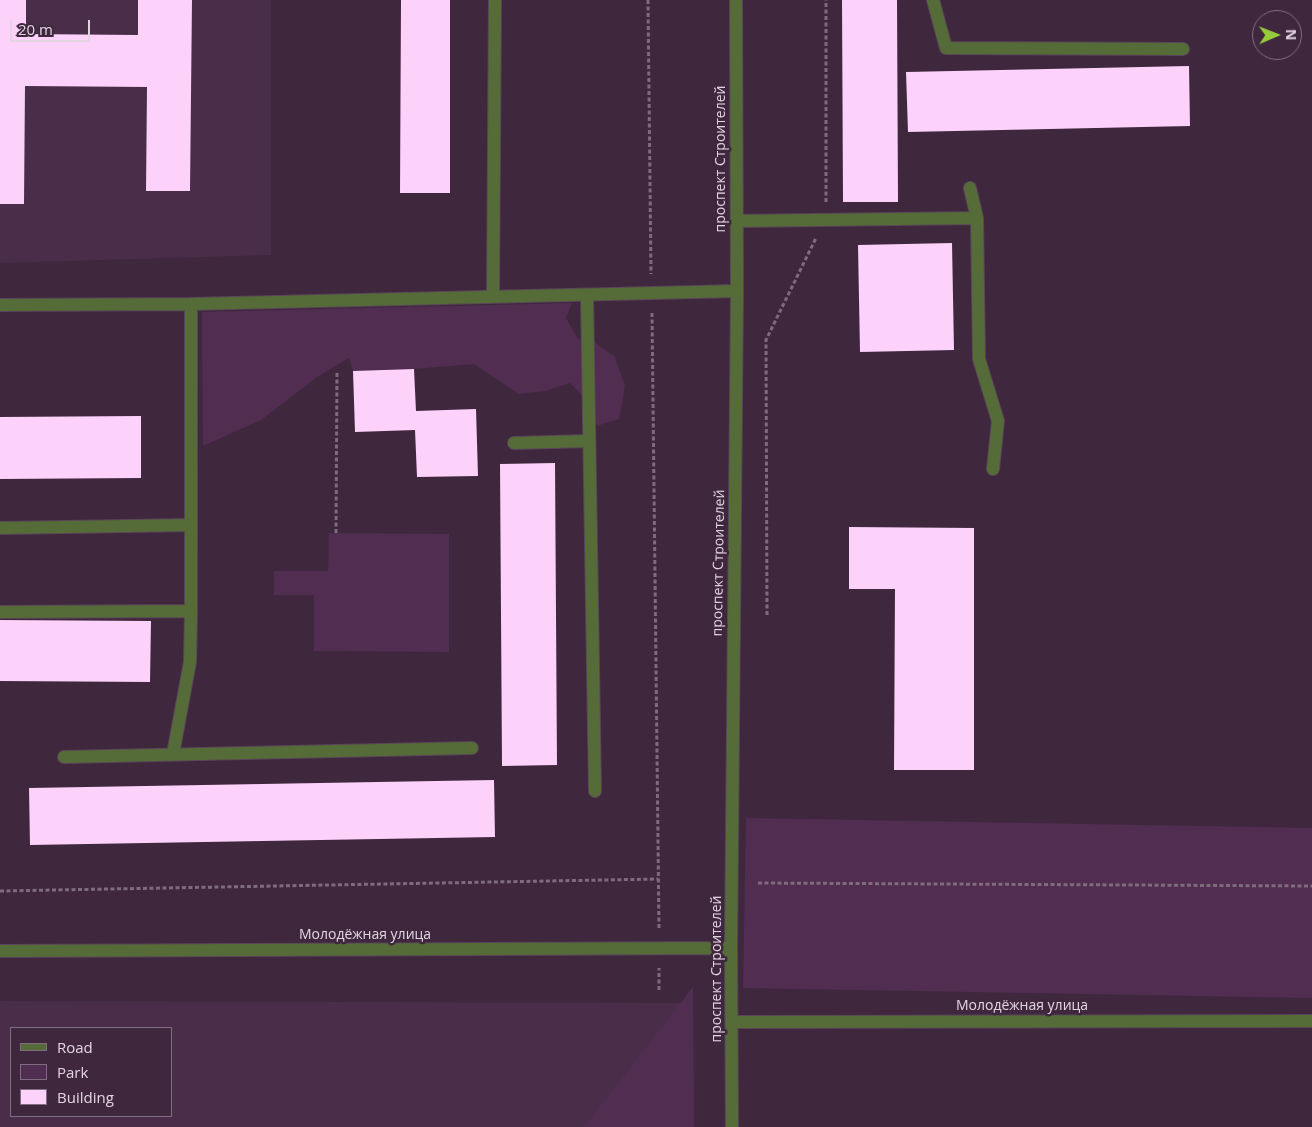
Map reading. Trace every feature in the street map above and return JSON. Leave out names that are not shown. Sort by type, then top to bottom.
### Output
[{"type":"street","points":[[493,297],[495,0]]},
{"type":"street","name":"проспект Строителей","points":[[732,1127],[731,948],[737,291],[736,0]]},
{"type":"street","points":[[932,0],[946,48],[1183,50]]},
{"type":"street","points":[[970,188],[977,218],[978,359],[998,421],[993,469]]},
{"type":"street","points":[[736,221],[977,218]]},
{"type":"street","points":[[0,305],[190,304],[737,291]]},
{"type":"street","points":[[587,295],[595,792]]},
{"type":"street","points":[[173,754],[190,662],[190,304]]},
{"type":"street","points":[[514,442],[589,441]]},
{"type":"street","points":[[0,528],[191,525]]},
{"type":"street","points":[[0,612],[191,611]]},
{"type":"street","points":[[64,757],[472,748]]},
{"type":"street","name":"Молодёжная улица","points":[[0,951],[731,948]]},
{"type":"street","name":"Молодёжная улица","points":[[732,1022],[1312,1021]]},
{"type":"path","points":[[648,0],[659,990]]},
{"type":"path","points":[[766,615],[766,340],[826,219],[826,0]]},
{"type":"path","points":[[336,533],[337,371]]},
{"type":"path","points":[[0,891],[658,879]]},
{"type":"path","points":[[758,883],[1312,886]]},
{"type":"shaded area","points":[[0,0],[271,0],[271,255],[0,263]]},
{"type":"shaded area","points":[[0,1001],[690,1003],[690,1127],[0,1127]]},
{"type":"green space","points":[[572,303],[566,318],[578,339],[593,341],[615,357],[625,386],[619,419],[597,426],[589,402],[570,383],[545,391],[519,394],[474,364],[414,369],[353,371],[349,358],[317,377],[261,420],[203,446],[202,312]]},
{"type":"green space","points":[[329,533],[449,534],[449,652],[314,651],[314,595],[274,595],[274,571],[328,571]]},
{"type":"green space","points":[[746,818],[1312,828],[1312,998],[743,988]]},
{"type":"green space","points":[[693,987],[694,1127],[584,1127]]},
{"type":"building","points":[[0,0],[26,0],[26,34],[138,35],[138,0],[192,0],[190,191],[146,191],[147,87],[25,86],[24,204],[0,204]]},
{"type":"building","points":[[401,0],[450,0],[450,193],[400,193]]},
{"type":"building","points":[[842,0],[897,0],[898,202],[843,202]]},
{"type":"building","points":[[1189,66],[1190,126],[908,132],[906,72]]},
{"type":"building","points":[[952,243],[954,350],[860,352],[858,245]]},
{"type":"building","points":[[414,369],[416,411],[476,409],[478,476],[417,477],[415,430],[355,432],[353,371]]},
{"type":"building","points":[[141,416],[141,478],[0,479],[0,417]]},
{"type":"building","points":[[555,463],[557,765],[502,766],[500,464]]},
{"type":"building","points":[[849,527],[974,528],[974,770],[894,770],[895,589],[849,589]]},
{"type":"building","points":[[0,620],[151,621],[150,682],[0,681]]},
{"type":"building","points":[[494,780],[495,837],[30,845],[29,788]]}]
